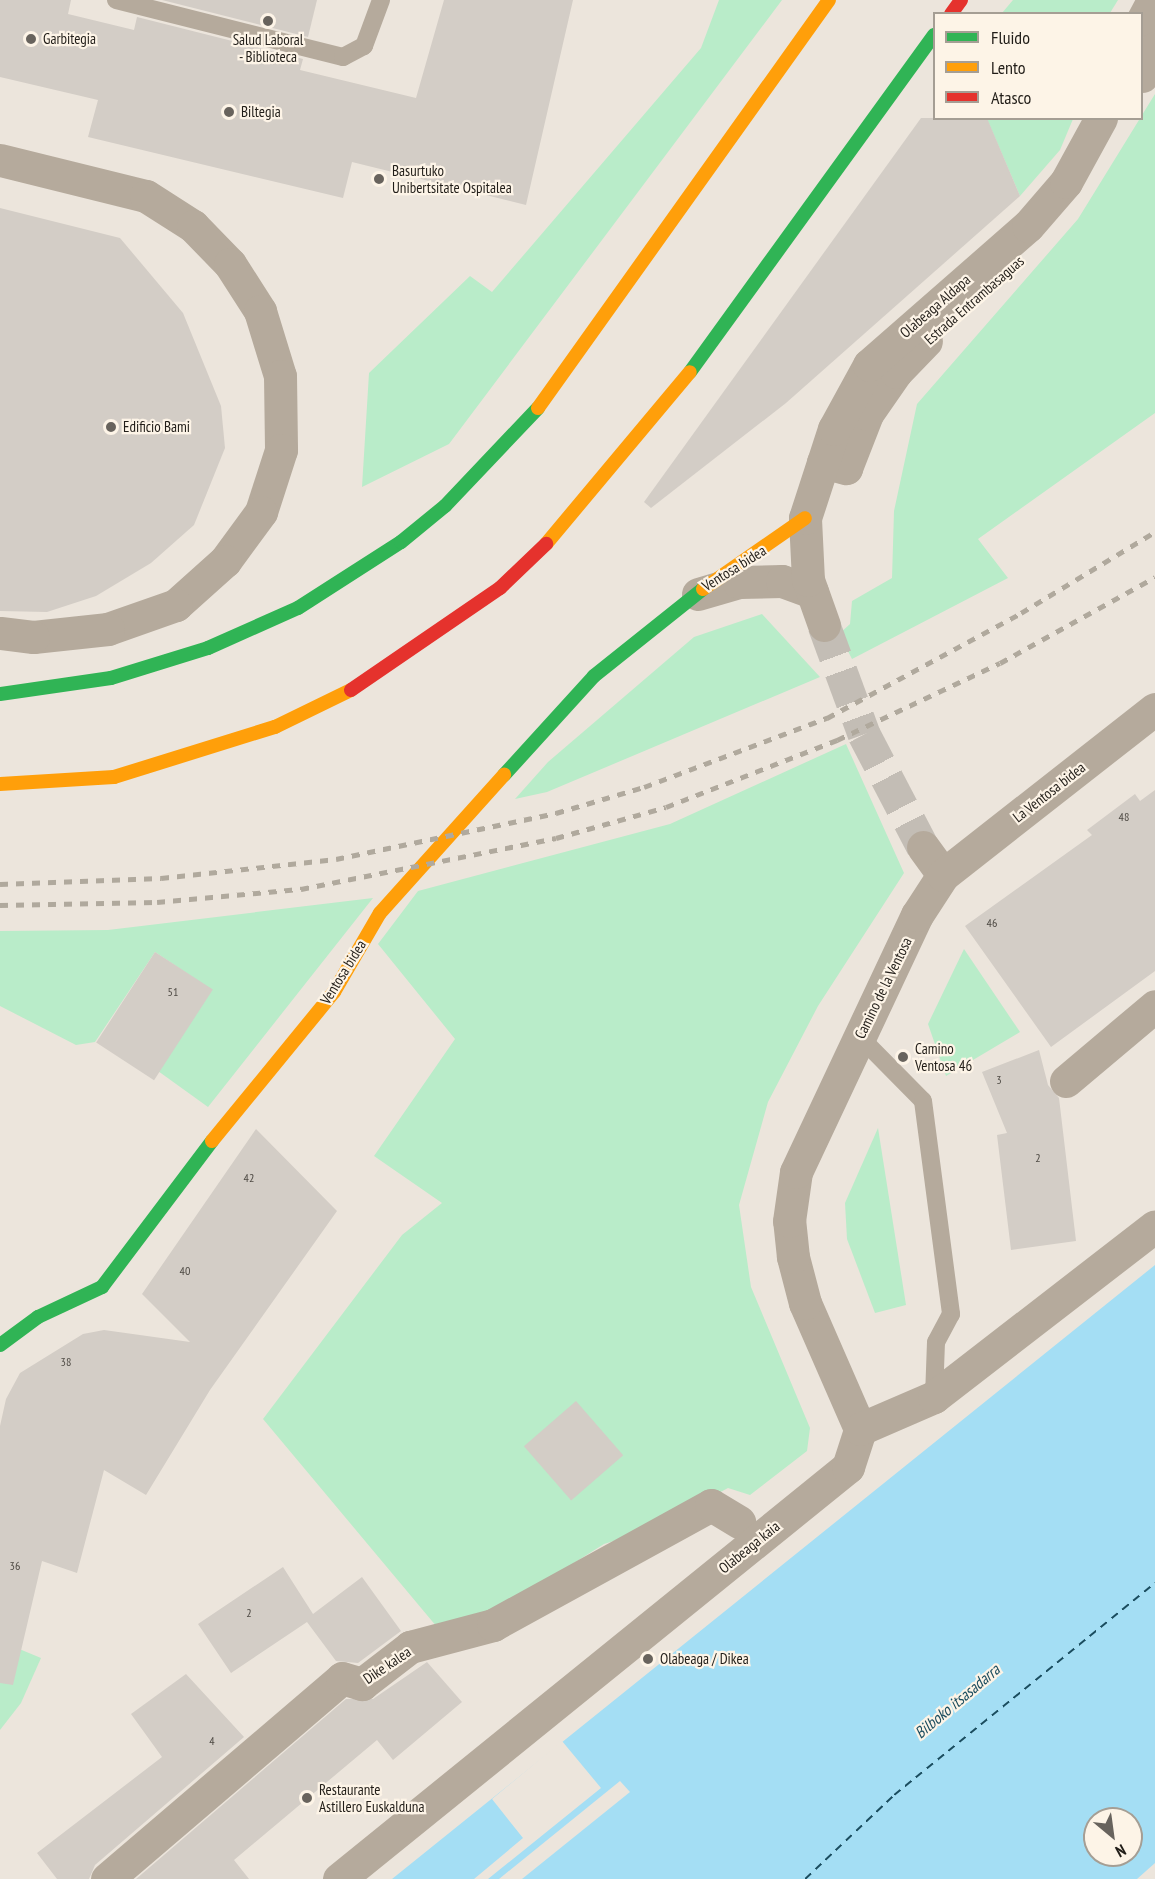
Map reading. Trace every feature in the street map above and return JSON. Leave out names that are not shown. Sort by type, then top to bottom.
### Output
[{"type":"main road","points":[[0,694],[111,678],[208,648],[298,608],[401,542],[445,506],[506,447],[574,365],[829,0]]},
{"type":"main road","points":[[0,784],[114,777],[275,727],[356,688],[500,588],[561,530],[658,416],[933,36]]},
{"type":"main road","name":"Ventosa bidea","points":[[2,1338],[38,1317],[102,1287],[235,1110],[334,992],[388,904],[594,676],[690,596],[805,518]]},
{"type":"street","points":[[1143,19],[1153,0]]},
{"type":"street","points":[[1143,74],[1155,48]]},
{"type":"street","name":"Olabeaga Aldapa","points":[[824,625],[812,592],[804,556],[805,518],[823,462],[869,365],[1028,226],[1066,182],[1100,120]]},
{"type":"street","name":"Estrada Entrambasaguas","points":[[823,462],[846,468],[867,414],[896,372],[1039,244],[1081,196],[1123,120]]},
{"type":"street","points":[[0,160],[146,196],[194,226],[230,264],[260,311],[280,376],[281,450],[261,512],[225,561],[176,605],[108,629],[33,637],[0,633]]},
{"type":"street","name":"Ventosa bidea","points":[[690,596],[739,582],[782,581],[812,592]]},
{"type":"street","name":"La Ventosa bidea","points":[[943,875],[1155,709]]},
{"type":"street","points":[[923,847],[943,875]]},
{"type":"street","name":"Camino de la Ventosa","points":[[860,1429],[805,1303],[793,1257],[789,1221],[796,1172],[917,915],[943,875]]},
{"type":"street","points":[[1066,1081],[1155,1006]]},
{"type":"street","points":[[860,1429],[934,1398],[1155,1226]]},
{"type":"street","name":"Olabeaga kaia","points":[[339,1879],[848,1467],[860,1429]]},
{"type":"street","name":"Dike kalea","points":[[107,1879],[342,1678],[362,1684],[410,1647],[493,1625],[711,1504],[739,1522]]},
{"type":"lane","points":[[116,0],[344,57],[364,46],[381,0]]},
{"type":"lane","points":[[859,1036],[923,1101],[951,1314],[936,1342],[934,1398]]},
{"type":"green space","points":[[719,0],[782,0],[449,444],[362,487],[369,373],[470,276],[492,292],[701,48]]},
{"type":"green space","points":[[1013,0],[1118,0],[1111,12],[1003,12]]},
{"type":"green space","points":[[1155,94],[1155,413],[978,539],[1008,578],[852,659],[839,634],[850,624],[852,601],[892,578],[894,511],[917,404],[1078,219],[1139,120],[1143,120],[1143,113]]},
{"type":"green space","points":[[987,120],[1073,120],[1060,150],[1020,196]]},
{"type":"green space","points":[[762,614],[820,677],[547,792],[515,799],[548,762],[694,637]]},
{"type":"green space","points":[[846,744],[904,873],[818,1006],[768,1102],[739,1205],[751,1287],[810,1428],[807,1451],[750,1495],[728,1488],[652,1529],[604,1544],[506,1606],[442,1633],[263,1419],[402,1235],[442,1203],[374,1156],[455,1039],[378,944],[418,891],[670,824]]},
{"type":"green space","points":[[373,898],[208,1107],[158,1071],[212,990],[155,952],[95,1042],[76,1045],[0,1006],[0,931],[108,930]]},
{"type":"green space","points":[[964,949],[1020,1032],[946,1076],[928,1024]]},
{"type":"green space","points":[[878,1128],[906,1305],[875,1313],[847,1239],[845,1203]]},
{"type":"green space","points":[[0,1641],[41,1658],[21,1703],[0,1730]]},
{"type":"water","name":"Bilboko itsasadarra","points":[[1155,1265],[1155,1863],[1137,1879],[392,1879]]},
{"type":"pier","points":[[562,1741],[601,1788],[488,1879],[474,1879],[523,1838],[492,1799]]},
{"type":"pier","points":[[620,1781],[630,1792],[522,1879],[499,1879]]},
{"type":"building","points":[[0,0],[71,0],[68,14],[134,30],[137,17],[303,59],[300,70],[416,98],[444,0],[573,0],[526,205],[352,162],[343,198],[88,137],[98,100],[0,77]]},
{"type":"building","name":"Salud Laboral - Biblioteca","points":[[162,0],[317,0],[308,37]]},
{"type":"building","points":[[921,118],[988,120],[1020,196],[786,403],[651,508],[644,502]]},
{"type":"building","name":"Edificio Bami","points":[[0,208],[120,238],[183,313],[221,406],[225,448],[194,525],[151,563],[96,596],[47,612],[0,611]]},
{"type":"building","points":[[1155,790],[1155,971],[1051,1047],[965,926],[1092,835],[1087,830],[1135,794],[1140,801]]},
{"type":"building","points":[[155,952],[213,990],[154,1080],[96,1043]]},
{"type":"building","points":[[1039,1050],[1048,1085],[1059,1098],[1076,1241],[1011,1250],[997,1135],[1007,1133],[982,1072]]},
{"type":"building","points":[[256,1129],[337,1211],[210,1390],[146,1495],[104,1470],[77,1573],[42,1561],[13,1685],[0,1683],[0,1426],[6,1399],[20,1373],[83,1334],[104,1330],[190,1342],[142,1294]]},
{"type":"building","points":[[576,1401],[623,1455],[571,1501],[524,1446]]},
{"type":"building","points":[[283,1567],[313,1614],[362,1577],[401,1631],[358,1663],[336,1661],[307,1622],[231,1673],[198,1624]]},
{"type":"building","points":[[427,1662],[462,1702],[393,1760],[377,1740],[234,1860],[249,1879],[136,1879],[346,1699],[373,1699]]},
{"type":"building","points":[[186,1674],[244,1737],[95,1865],[89,1879],[57,1879],[37,1853],[162,1757],[131,1714]]},
{"type":"ferry route","points":[[805,1879],[894,1795],[1155,1583]]},
{"type":"tunnel","points":[[824,625],[864,734],[923,847]]},
{"type":"railway","points":[[0,884],[161,878],[336,859],[556,813],[644,787],[827,718],[1021,613],[1155,532]]},
{"type":"railway","points":[[0,905],[157,902],[301,889],[556,838],[666,807],[837,740],[1000,663],[1155,577]]},
{"type":"traffic: fast","points":[[690,372],[933,36]]},
{"type":"traffic: fast","points":[[0,694],[111,678],[208,648],[298,608],[401,542],[445,506],[538,408]]},
{"type":"traffic: fast","points":[[504,775],[594,676],[703,589]]},
{"type":"traffic: fast","points":[[0,1345],[38,1317],[102,1287],[212,1141]]},
{"type":"traffic: slow","points":[[538,408],[829,0]]},
{"type":"traffic: slow","points":[[546,544],[690,372]]},
{"type":"traffic: slow","points":[[703,589],[805,518]]},
{"type":"traffic: slow","points":[[0,784],[114,777],[275,727],[351,690]]},
{"type":"traffic: slow","points":[[212,1141],[334,992],[380,913],[504,775]]},
{"type":"traffic: jam","points":[[952,12],[961,0]]},
{"type":"traffic: jam","points":[[351,690],[500,588],[546,544]]},
{"type":"place","name":"Salud Laboral - Biblioteca","points":[[268,21]]},
{"type":"place","name":"Garbitegia","points":[[31,39]]},
{"type":"place","name":"Biltegia","points":[[229,112]]},
{"type":"place","name":"Basurtuko Unibertsitate Ospitalea","points":[[379,179]]},
{"type":"place","name":"Edificio Bami","points":[[111,427]]},
{"type":"place","name":"Camino Ventosa 46","points":[[903,1057]]},
{"type":"place","name":"Olabeaga / Dikea","points":[[648,1659]]},
{"type":"place","name":"Restaurante Astillero Euskalduna","points":[[307,1798]]}]
